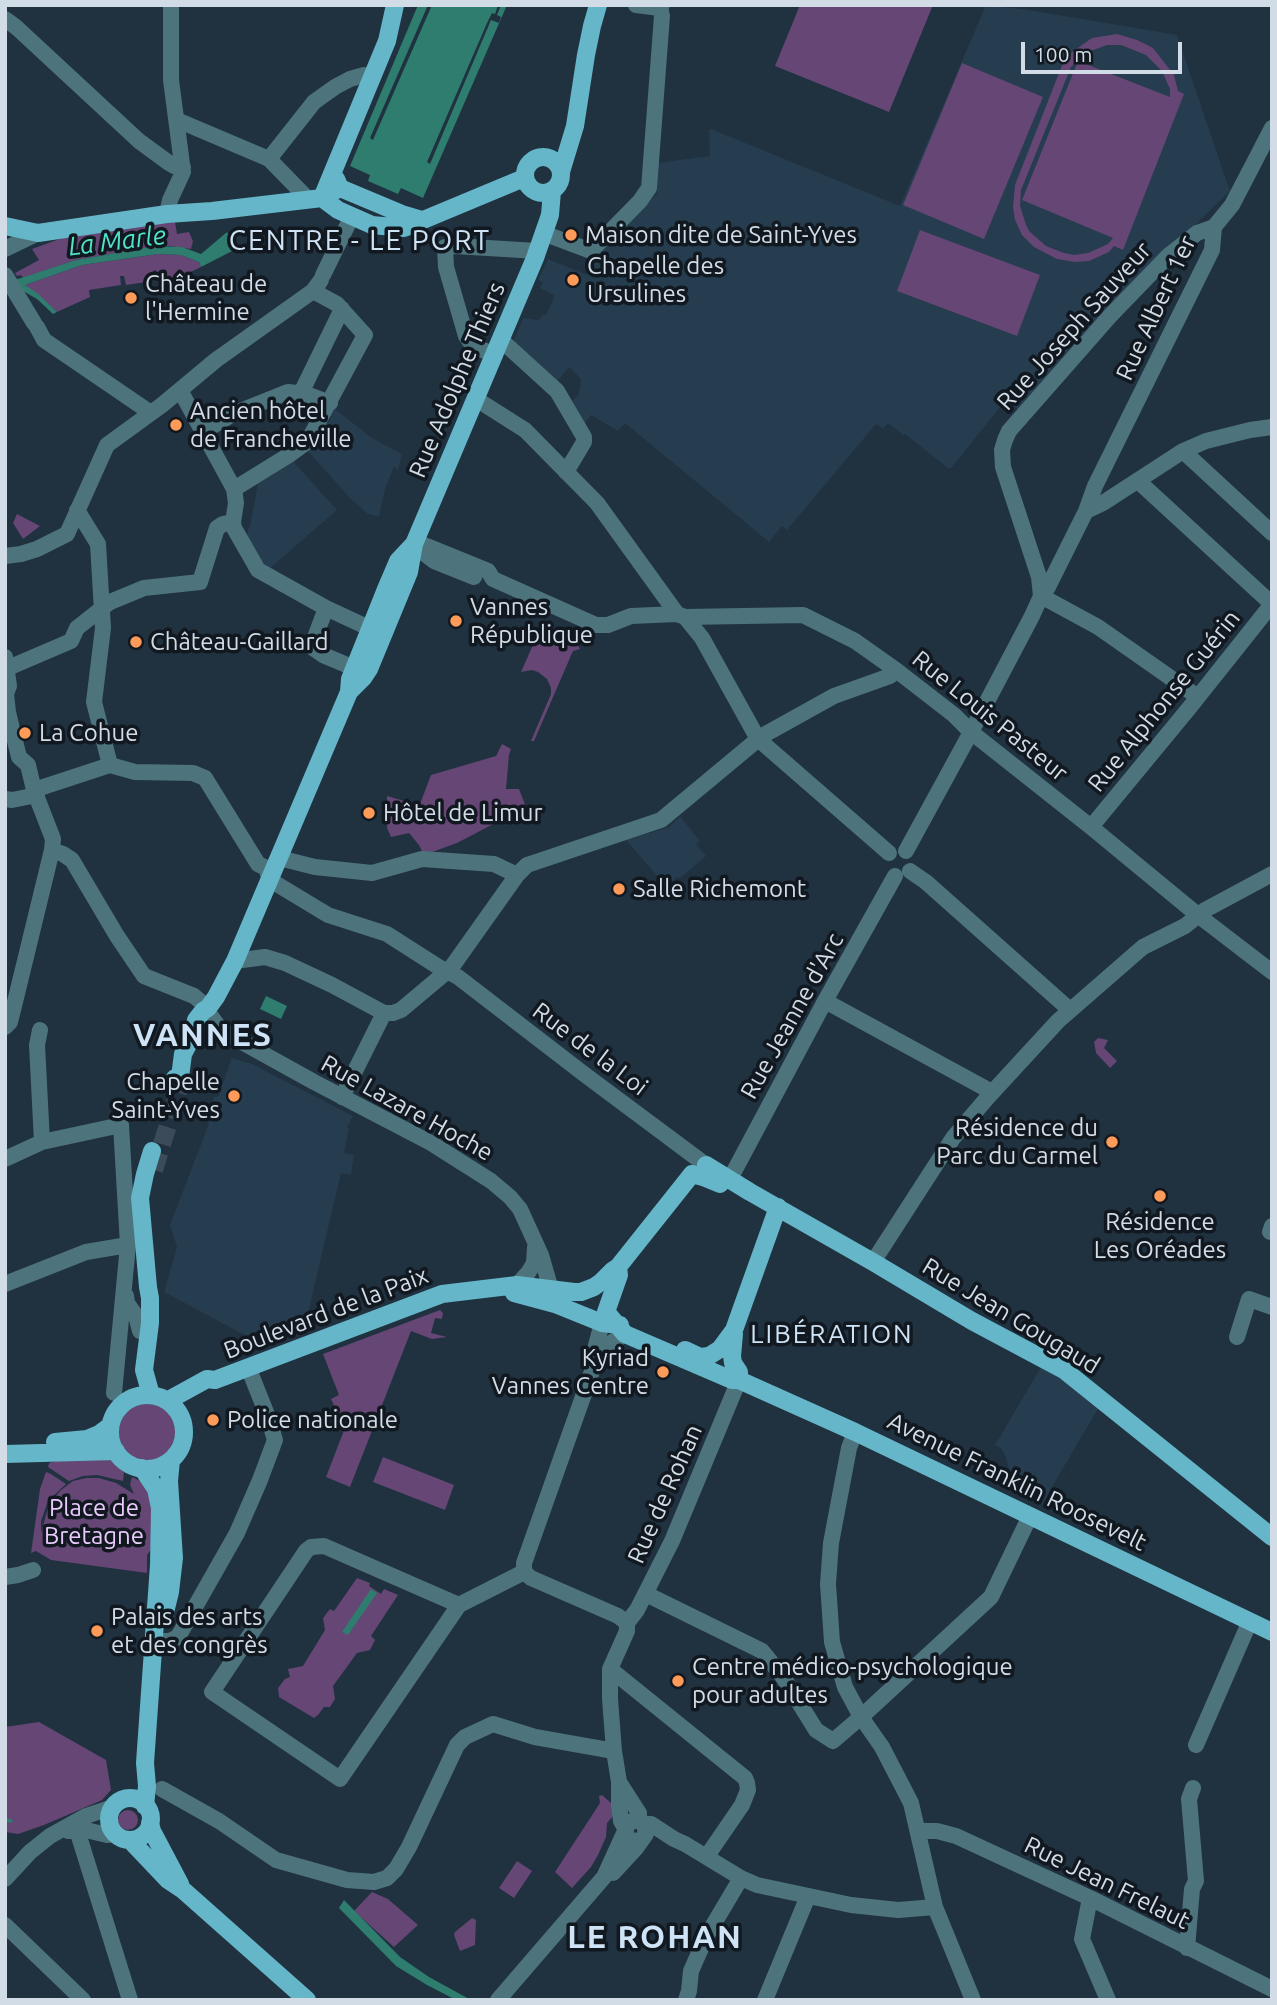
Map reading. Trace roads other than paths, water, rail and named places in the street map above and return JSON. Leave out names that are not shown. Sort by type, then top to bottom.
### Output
[{"type":"main road","points":[[315,198],[333,170],[372,78],[396,5]]},
{"type":"main road","points":[[315,198],[372,225],[404,228],[422,220],[559,183],[575,126],[598,5]]},
{"type":"main road","points":[[589,44],[612,5]]},
{"type":"main road","points":[[543,233],[537,187],[527,166],[535,158],[546,157],[571,140]]},
{"type":"main road","points":[[546,157],[556,163],[561,173]]},
{"type":"main road","points":[[333,170],[340,188]]},
{"type":"main road","points":[[5,226],[38,233],[167,214],[315,198],[340,188],[422,220]]},
{"type":"main road","name":"Rue Adolphe Thiers","points":[[208,1008],[250,928],[349,692],[354,668],[376,631],[398,561],[414,544],[498,348],[543,233]]},
{"type":"main road","name":"Rue Adolphe Thiers","points":[[349,692],[363,678],[378,646],[376,631]]},
{"type":"main road","points":[[177,1077],[183,1054],[193,1035],[195,1020],[208,1008]]},
{"type":"main road","points":[[110,1426],[116,1451],[127,1463],[142,1468],[158,1467],[171,1460],[183,1443],[182,1420],[176,1409],[159,1398],[144,1370],[150,1298],[142,1186],[152,1151]]},
{"type":"main road","points":[[699,1170],[730,1179],[750,1192]]},
{"type":"main road","points":[[699,1170],[703,1177],[738,1192],[750,1192]]},
{"type":"main road","points":[[548,1297],[587,1290],[598,1285],[618,1267],[699,1170]]},
{"type":"main road","name":"Rue Jean Gougaud","points":[[750,1192],[1075,1378],[1272,1537]]},
{"type":"main road","points":[[740,1380],[732,1356],[734,1331],[778,1207]]},
{"type":"main road","points":[[612,1323],[618,1267]]},
{"type":"main road","name":"Boulevard de la Paix","points":[[182,1420],[195,1398],[215,1380],[442,1294],[496,1289],[517,1284],[548,1297]]},
{"type":"main road","points":[[5,1444],[81,1441],[110,1426],[119,1407],[143,1322],[148,1287]]},
{"type":"main road","name":"Boulevard de la Paix","points":[[496,1289],[548,1297]]},
{"type":"main road","points":[[548,1297],[612,1323],[629,1326],[700,1357],[709,1356],[720,1349],[734,1331]]},
{"type":"main road","name":"Avenue Franklin Roosevelt","points":[[612,1323],[732,1380],[740,1380],[855,1432],[1272,1632]]},
{"type":"main road","name":"Boulevard de la Paix","points":[[159,1398],[207,1379],[215,1380]]},
{"type":"main road","points":[[122,1396],[159,1398]]},
{"type":"main road","points":[[5,1454],[116,1451]]},
{"type":"main road","points":[[153,1667],[170,1592],[174,1558],[169,1481],[171,1460]]},
{"type":"main road","points":[[142,1468],[156,1489],[160,1508],[159,1569],[145,1763],[148,1814],[152,1831],[183,1890]]},
{"type":"main road","points":[[145,1763],[120,1802],[110,1812],[109,1824],[162,1874],[307,2000]]},
{"type":"main road","points":[[120,1802],[137,1800],[148,1814],[145,1833],[135,1839],[122,1837]]},
{"type":"street","points":[[167,214],[170,200],[182,177],[183,167],[171,80],[171,5]]},
{"type":"street","points":[[543,233],[592,251],[649,188],[662,16],[661,7],[636,5]]},
{"type":"street","points":[[9,28],[139,141],[174,166],[183,167]]},
{"type":"street","points":[[269,159],[314,102],[350,79],[364,75],[372,78]]},
{"type":"street","points":[[177,120],[269,159],[315,198]]},
{"type":"street","name":"Rue Albert 1er","points":[[1041,596],[1086,511],[1095,486],[1212,250],[1214,227],[1232,205],[1270,134]]},
{"type":"street","points":[[5,556],[37,549],[67,534],[107,445],[319,282],[352,216]]},
{"type":"street","name":"Rue Joseph Sauveur","points":[[1041,596],[1041,584],[1003,467],[1002,450],[1009,431],[1110,316],[1168,256],[1197,233],[1214,227]]},
{"type":"street","points":[[5,249],[38,233]]},
{"type":"street","points":[[537,251],[445,247],[444,256],[467,336],[473,346],[498,348],[556,391],[584,437],[584,442],[566,471]]},
{"type":"street","points":[[6,276],[44,340],[151,413]]},
{"type":"street","points":[[234,489],[308,441],[365,335],[319,282]]},
{"type":"street","points":[[301,393],[342,309]]},
{"type":"street","points":[[180,390],[234,489],[236,503],[233,522],[236,534],[258,570],[326,608],[376,631]]},
{"type":"street","points":[[205,437],[233,414],[288,392],[301,393],[330,403]]},
{"type":"street","points":[[476,400],[525,430],[597,503],[681,615],[702,638],[758,739],[889,852]]},
{"type":"street","points":[[1086,511],[1183,451],[1206,441],[1269,424]]},
{"type":"street","points":[[1183,451],[1272,533]]},
{"type":"street","points":[[1138,481],[1272,604]]},
{"type":"street","points":[[77,510],[98,544],[103,626],[94,702],[110,765]]},
{"type":"street","points":[[7,1021],[52,850],[52,839],[28,765],[19,757],[8,712],[6,663],[71,641],[77,628],[110,602],[144,588],[200,582],[217,528],[233,522]]},
{"type":"street","name":"Rue Louis Pasteur","points":[[414,544],[424,544],[488,571],[493,579],[596,625],[604,626],[631,616],[808,616],[855,641],[896,670],[1272,972]]},
{"type":"street","points":[[1033,559],[1046,566],[1061,561]]},
{"type":"street","points":[[906,851],[1041,596],[1098,627],[1198,697]]},
{"type":"street","name":"Rue Alphonse Guérin","points":[[1091,827],[1272,604]]},
{"type":"street","points":[[326,608],[313,648],[316,652],[354,668]]},
{"type":"street","points":[[702,638],[725,616]]},
{"type":"street","points":[[235,961],[265,957],[285,963],[332,985],[384,1013],[401,1010],[455,962],[527,865],[661,820],[758,739],[834,696],[890,676],[896,670]]},
{"type":"street","points":[[5,799],[12,800],[110,765],[135,772],[193,773],[205,778],[258,864],[266,868],[270,880]]},
{"type":"street","points":[[902,873],[912,867],[912,858],[906,851],[896,849],[889,852],[886,859],[885,866],[889,872],[902,873],[926,882],[1070,1010]]},
{"type":"street","name":"Rue Lazare Hoche","points":[[52,850],[72,860],[144,976],[194,996],[208,1008],[219,1027],[231,1036],[431,1143],[491,1181],[510,1197],[520,1209],[541,1255],[548,1297]]},
{"type":"street","points":[[279,858],[315,867],[372,873],[422,859],[494,864],[517,875]]},
{"type":"street","name":"Rue Jeanne d'Arc","points":[[730,1179],[825,1001],[902,873]]},
{"type":"street","points":[[873,1262],[953,1138],[1058,1021],[1133,954],[1272,874]]},
{"type":"street","name":"Rue de la Loi","points":[[270,880],[323,913],[387,934],[458,977],[699,1170]]},
{"type":"street","points":[[825,1001],[992,1092]]},
{"type":"street","points":[[342,1097],[384,1013]]},
{"type":"street","points":[[40,1030],[37,1045],[42,1142]]},
{"type":"street","name":"Rue Lazare Hoche","points":[[193,1035],[209,1031],[231,1036]]},
{"type":"street","points":[[5,1159],[42,1142],[121,1125],[128,1245],[122,1396]]},
{"type":"street","points":[[517,1284],[534,1263],[535,1244]]},
{"type":"street","points":[[5,1284],[86,1252],[128,1245]]},
{"type":"street","points":[[125,1290],[127,1303],[136,1316],[140,1331]]},
{"type":"street","points":[[1237,1337],[1250,1294],[1272,1307]]},
{"type":"street","points":[[596,1360],[595,1349],[612,1323]]},
{"type":"street","points":[[524,1572],[528,1551],[596,1360],[612,1342],[612,1323]]},
{"type":"street","points":[[158,1641],[170,1641],[178,1637],[237,1533],[275,1440],[248,1367]]},
{"type":"street","name":"Rue de Rohan","points":[[610,1669],[627,1623],[646,1594],[672,1541],[740,1380]]},
{"type":"street","points":[[855,1432],[849,1448],[831,1543],[828,1584],[832,1642],[845,1687],[861,1717],[882,1747],[911,1803],[935,1907],[973,2000]]},
{"type":"street","points":[[646,1594],[762,1651],[783,1677],[816,1730],[833,1741],[991,1597],[1030,1516]]},
{"type":"street","points":[[459,1605],[324,1546],[311,1548],[306,1551],[212,1692],[340,1779],[459,1605],[524,1572]]},
{"type":"street","points":[[5,1577],[33,1570]]},
{"type":"street","points":[[524,1572],[531,1578],[618,1616],[627,1623]]},
{"type":"street","points":[[1196,1745],[1250,1621]]},
{"type":"street","points":[[610,1669],[610,1699],[621,1821],[636,1831]]},
{"type":"street","points":[[610,1669],[745,1778],[748,1790],[742,1805],[708,1856]]},
{"type":"street","points":[[162,1789],[219,1821],[276,1860],[347,1880],[374,1882],[387,1878],[396,1869],[457,1745],[465,1737],[493,1724],[535,1737],[614,1751]]},
{"type":"street","points":[[1188,1948],[1192,1889],[1196,1881],[1189,1799],[1193,1788]]},
{"type":"street","points":[[5,1879],[30,1852],[50,1836],[86,1816],[120,1802]]},
{"type":"street","points":[[77,1830],[86,1816]]},
{"type":"street","points":[[498,2000],[604,1877],[636,1831],[651,1824],[757,1885],[851,1905],[898,1910],[935,1907]]},
{"type":"street","points":[[77,1830],[130,2000]]},
{"type":"street","points":[[59,1831],[95,1831],[122,1837]]},
{"type":"street","name":"Rue Jean Frelaut","points":[[919,1831],[937,1831],[956,1836],[1090,1898],[1272,1989]]},
{"type":"street","points":[[685,2000],[689,1992],[691,1971],[706,1937],[741,1878]]},
{"type":"street","points":[[765,2000],[808,1896]]},
{"type":"street","points":[[1090,1898],[1082,1939],[1108,2000]]},
{"type":"street","points":[[5,1925],[83,2000]]},
{"type":"waterway","points":[[5,1820],[11,1821]]},
{"type":"tunnel","points":[[154,1170],[182,1080],[180,1077]]},
{"type":"place","name":"Maison dite de Saint-Yves","points":[[571,235]]},
{"type":"place","name":"Chapelle des Ursulines","points":[[573,280]]},
{"type":"place","name":"Château de l'Hermine","points":[[131,298]]},
{"type":"place","name":"Ancien hôtel de Francheville","points":[[176,425]]},
{"type":"place","name":"Vannes République","points":[[456,621]]},
{"type":"place","name":"Château-Gaillard","points":[[136,642]]},
{"type":"place","name":"La Cohue","points":[[25,733]]},
{"type":"place","name":"Hôtel de Limur","points":[[369,813]]},
{"type":"place","name":"Salle Richemont","points":[[619,889]]},
{"type":"place","name":"Chapelle Saint-Yves","points":[[234,1096]]},
{"type":"place","name":"Résidence du Parc du Carmel","points":[[1112,1142]]},
{"type":"place","name":"Résidence Les Oréades","points":[[1160,1196]]},
{"type":"place","name":"Kyriad Vannes Centre","points":[[663,1372]]},
{"type":"place","name":"Police nationale","points":[[213,1420]]},
{"type":"place","name":"Palais des arts et des congrès","points":[[97,1631]]},
{"type":"place","name":"Centre médico-psychologique pour adultes","points":[[678,1681]]},
{"type":"district","name":"CENTRE - LE PORT","points":[[360,241]]},
{"type":"district","name":"VANNES","points":[[203,1035]]},
{"type":"district","name":"LIBÉRATION","points":[[832,1334]]},
{"type":"district","name":"LE ROHAN","points":[[655,1937]]},
{"type":"water label","name":"La Marle","points":[[117,241]]},
{"type":"park label","name":"Place de Bretagne","points":[[94,1522]]}]
